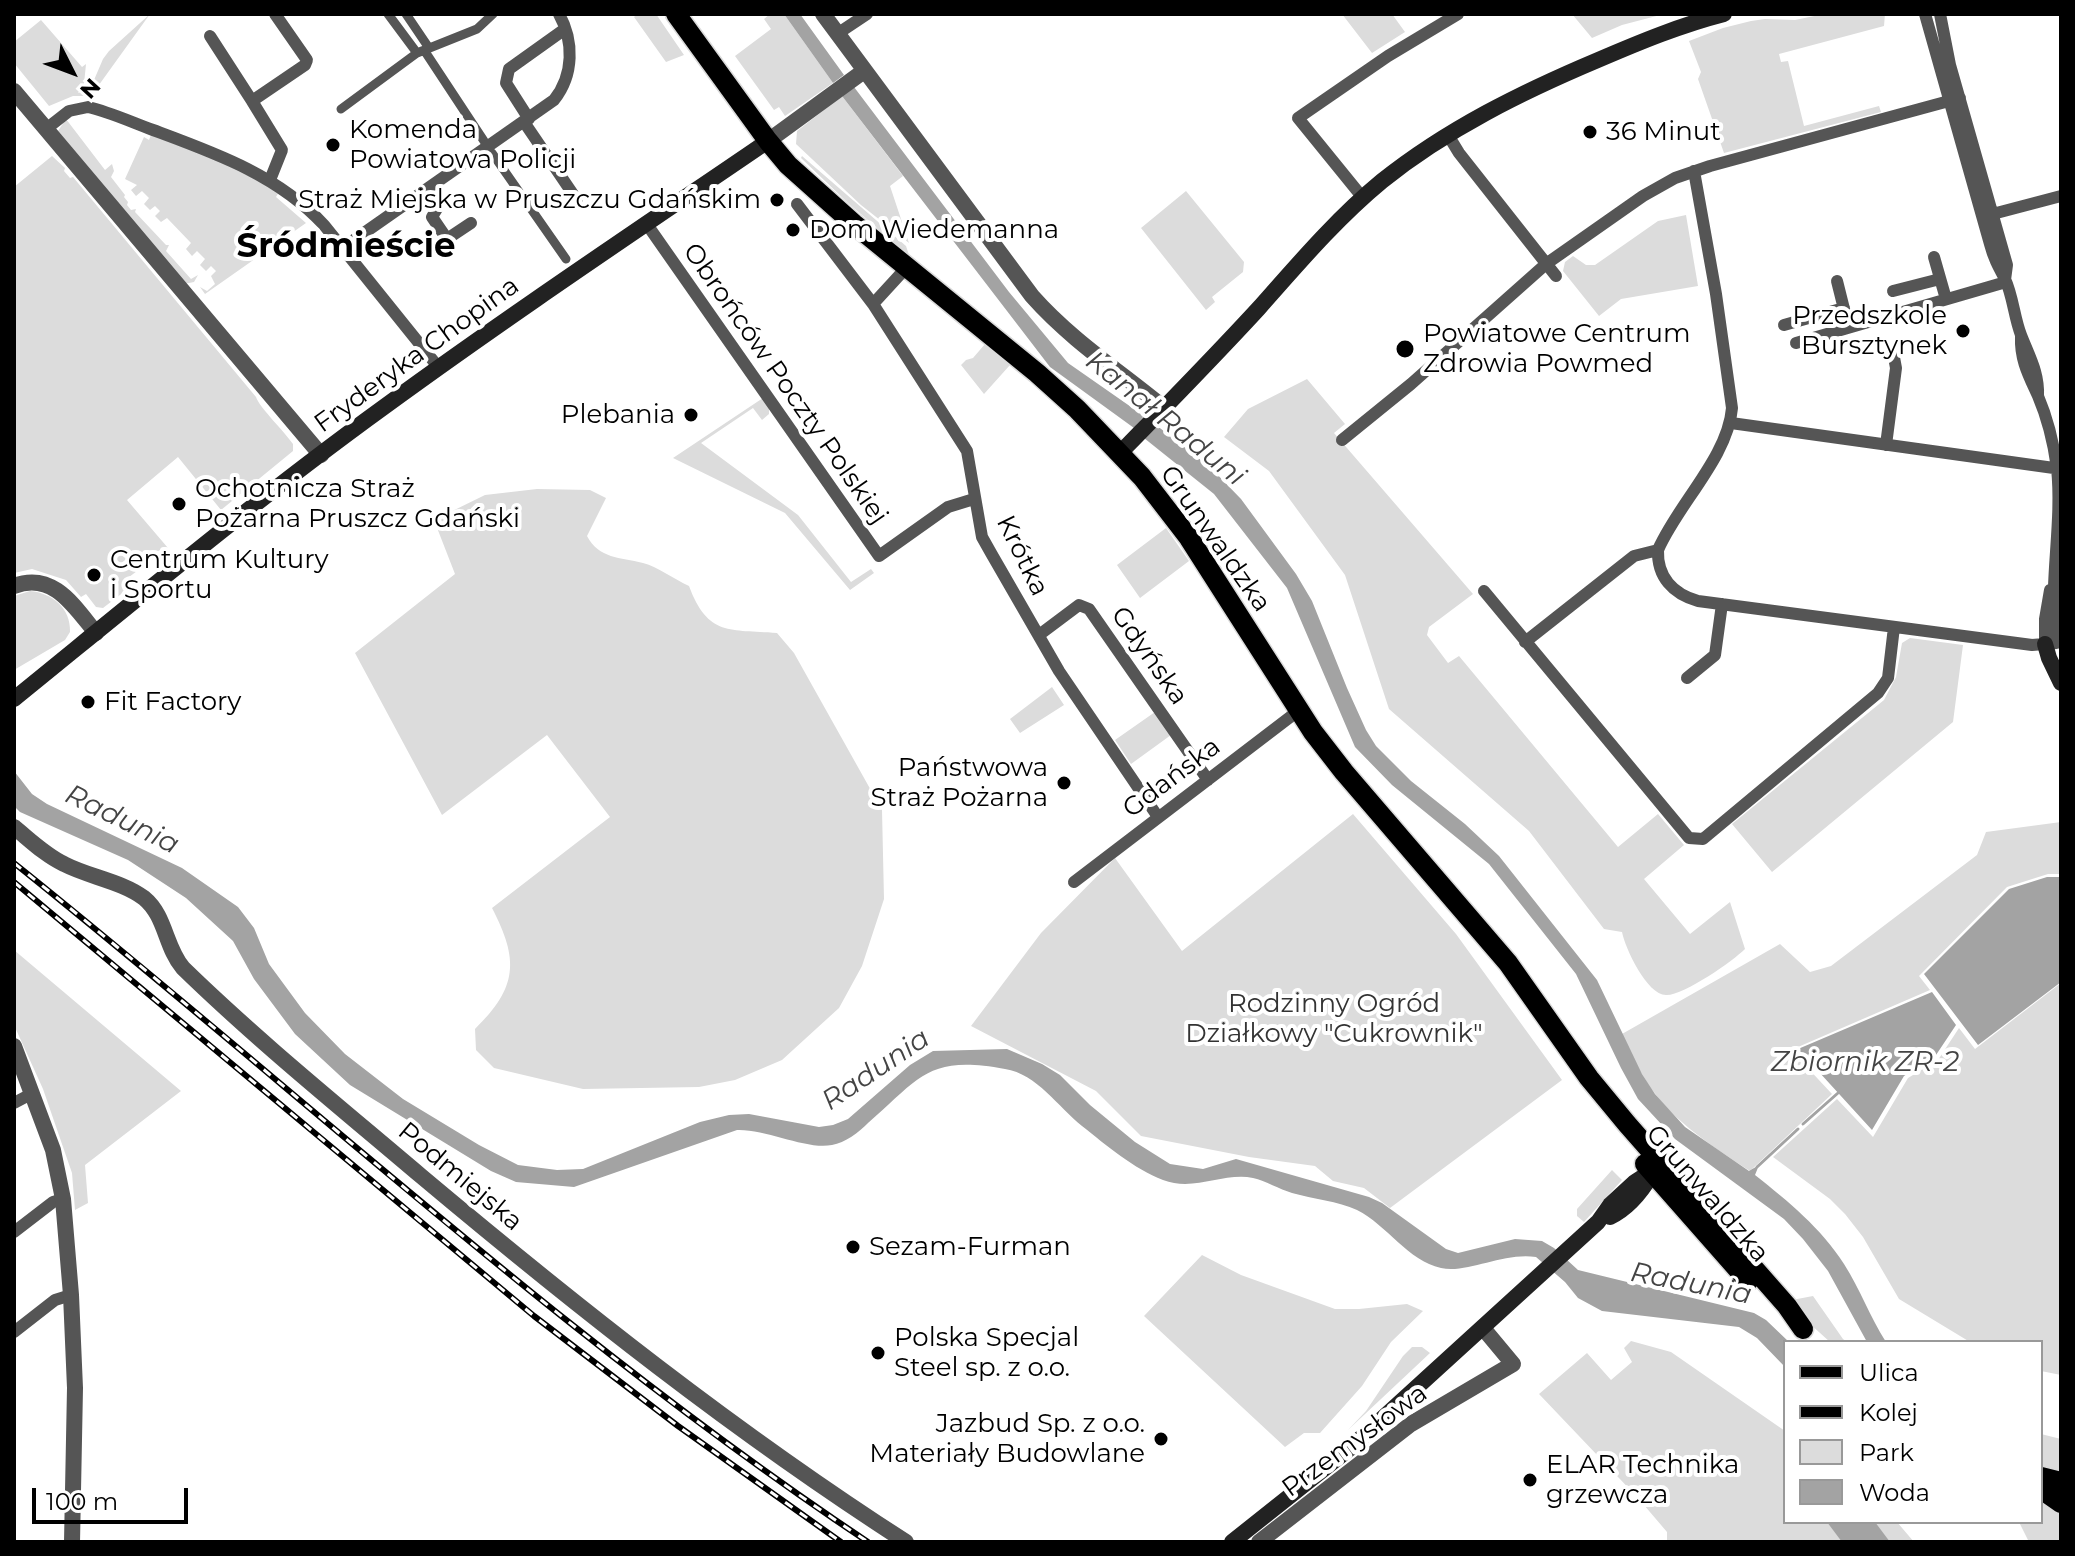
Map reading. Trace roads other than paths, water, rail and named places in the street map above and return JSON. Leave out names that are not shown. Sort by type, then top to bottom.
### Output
[{"type":"main road","name":"Grunwaldzka","points":[[676,14],[788,165],[906,268],[1037,373],[1120,453],[1166,506],[1298,711],[1344,772],[1508,963],[1589,1078],[1616,1127],[1653,1175],[1762,1296],[1810,1336]]},
{"type":"main road","points":[[1120,453],[1257,310],[1304,256],[1393,173],[1448,135],[1549,80],[1687,19],[1724,14]]},
{"type":"main road","name":"Fryderyka Chopina","points":[[14,699],[321,455],[439,368],[768,141]]},
{"type":"main road","points":[[2054,648],[2061,683]]},
{"type":"main road","name":"Grunwaldzka","points":[[1653,1175],[1787,1306],[1810,1336]]},
{"type":"main road","points":[[1236,1539],[1349,1449],[1577,1242],[1628,1188],[1653,1175]]},
{"type":"main road","points":[[2043,1490],[2061,1503]]},
{"type":"street","points":[[252,101],[307,63],[306,57],[275,14]]},
{"type":"street","points":[[388,14],[424,50]]},
{"type":"street","points":[[406,14],[424,50],[484,141]]},
{"type":"street","points":[[341,109],[424,50],[477,29],[493,14]]},
{"type":"street","points":[[344,247],[554,100],[565,80],[570,58],[559,14]]},
{"type":"street","points":[[823,14],[858,76],[1046,312],[1158,413]]},
{"type":"street","points":[[837,34],[867,14]]},
{"type":"street","points":[[1363,198],[1298,118],[1388,56],[1458,14]]},
{"type":"street","points":[[1694,171],[1725,350],[1732,399],[1731,423],[1658,550],[1661,572],[1674,591],[1689,599],[1722,604],[2054,648],[2059,469],[2038,396],[2039,381],[2029,350],[2021,337],[2005,281],[2007,265],[1987,215],[1954,99],[1925,14]]},
{"type":"street","points":[[1940,14],[1954,99]]},
{"type":"street","points":[[565,29],[509,69],[506,78],[526,120],[577,200]]},
{"type":"street","points":[[210,36],[282,150],[270,180]]},
{"type":"street","name":"Fryderyka Chopina","points":[[768,141],[858,76]]},
{"type":"street","points":[[14,91],[321,455]]},
{"type":"street","points":[[1342,440],[1433,365],[1546,264],[1643,196],[1675,178],[1954,99]]},
{"type":"street","points":[[46,129],[69,111],[88,107],[219,155],[270,180],[308,208],[344,247],[439,368]]},
{"type":"street","points":[[1448,135],[1556,276]]},
{"type":"street","points":[[492,153],[566,259]]},
{"type":"street","points":[[426,190],[438,207],[432,217],[447,239],[471,223]]},
{"type":"street","points":[[1987,215],[2061,196]]},
{"type":"street","name":"Krótka","points":[[797,204],[822,240],[857,279],[967,451],[982,537],[1094,726],[1158,817]]},
{"type":"street","name":"Obrońców Poczty Polskiej","points":[[646,223],[879,556],[948,507],[974,499]]},
{"type":"street","points":[[1934,257],[1946,299]]},
{"type":"street","points":[[873,304],[906,268]]},
{"type":"street","points":[[1893,291],[1940,279]]},
{"type":"street","points":[[1837,281],[1849,327]]},
{"type":"street","points":[[1796,343],[2005,281]]},
{"type":"street","points":[[1784,325],[1844,308]]},
{"type":"street","points":[[1886,445],[1896,368],[1893,352]]},
{"type":"street","points":[[1731,423],[2059,469]]},
{"type":"street","points":[[1525,642],[1634,556],[1658,550]]},
{"type":"street","points":[[14,586],[31,582],[50,585],[67,598],[96,633]]},
{"type":"street","points":[[1484,591],[1689,838],[1703,839],[1878,693],[1888,678],[1894,627]]},
{"type":"street","points":[[1687,678],[1715,655],[1722,604]]},
{"type":"street","name":"Gdyńska","points":[[1039,635],[1079,605],[1089,609],[1208,780]]},
{"type":"street","name":"Gdańska","points":[[1074,882],[1298,711]]},
{"type":"street","name":"Podmiejska","points":[[14,827],[54,859],[131,891],[147,901],[183,968],[335,1103],[639,1353],[766,1446],[906,1542]]},
{"type":"street","points":[[14,1046],[53,1150],[63,1199],[75,1388],[72,1542]]},
{"type":"street","points":[[14,1103],[33,1093]]},
{"type":"street","points":[[14,1232],[53,1202],[63,1199]]},
{"type":"street","points":[[14,1332],[55,1300],[71,1295]]},
{"type":"street","name":"Przemysłowa","points":[[1259,1542],[1411,1424],[1513,1364],[1483,1328]]},
{"type":"water","points":[[784,14],[800,14],[844,75],[833,83]]},
{"type":"water","points":[[854,87],[1009,292],[1068,363],[1144,416],[1134,428],[1050,367],[842,96]]},
{"type":"water","points":[[1156,425],[1210,467],[1241,499],[1312,601],[1347,688],[1376,746],[1411,781],[1499,856],[1597,980],[1642,1074],[1655,1094],[1685,1127],[1749,1171],[1759,1165],[1755,1175],[1804,1216],[1835,1251],[1885,1340],[1866,1340],[1828,1271],[1784,1219],[1675,1139],[1638,1099],[1576,974],[1489,864],[1392,785],[1355,747],[1287,588],[1214,494],[1144,438]]},
{"type":"water","points":[[14,771],[32,794],[47,804],[182,868],[238,907],[254,928],[269,964],[305,1013],[345,1054],[403,1099],[518,1165],[557,1170],[583,1169],[700,1122],[729,1115],[749,1114],[819,1127],[833,1125],[848,1119],[910,1065],[933,1051],[1007,1049],[1060,1075],[1135,1142],[1170,1164],[1203,1169],[1236,1159],[1369,1197],[1446,1249],[1458,1253],[1515,1239],[1542,1241],[1578,1270],[1754,1313],[1787,1340],[1783,1340],[1783,1365],[1757,1338],[1739,1327],[1602,1311],[1578,1298],[1536,1257],[1511,1257],[1462,1268],[1441,1268],[1418,1258],[1378,1224],[1342,1204],[1292,1193],[1253,1178],[1231,1177],[1186,1184],[1163,1180],[1141,1170],[1111,1149],[1027,1077],[1005,1069],[979,1065],[942,1068],[928,1074],[914,1082],[856,1133],[832,1145],[810,1145],[737,1130],[574,1187],[516,1182],[491,1171],[350,1085],[295,1034],[254,979],[233,941],[186,898],[128,860],[20,812],[14,806]]},
{"type":"water","name":"Zbiornik ZR-2","points":[[2047,877],[2061,877],[2061,982],[1978,1045],[1924,974],[2009,889]]},
{"type":"water","name":"Zbiornik ZR-2","points":[[1932,992],[1956,1025],[1936,1055],[1904,1076],[1872,1130],[1798,1049]]},
{"type":"water","points":[[1828,1524],[1876,1524],[1890,1542],[1842,1542]]},
{"type":"waterway","points":[[1803,1124],[1838,1093]]},
{"type":"waterway","points":[[1757,1167],[1798,1129]]},
{"type":"railway","points":[[14,863],[539,1298],[755,1464],[868,1542]]},
{"type":"railway","points":[[14,882],[534,1316],[678,1426],[841,1542]]},
{"type":"place","name":"36 Minut","points":[[1590,132]]},
{"type":"place","name":"Komenda Powiatowa Policji","points":[[333,145]]},
{"type":"place","name":"Straż Miejska w Pruszczu Gdańskim","points":[[777,200]]},
{"type":"place","name":"Dom Wiedemanna","points":[[793,230]]},
{"type":"place","name":"Przedszkole Bursztynek","points":[[1963,331]]},
{"type":"place","name":"Powiatowe Centrum Zdrowia Powmed","points":[[1405,349]]},
{"type":"place","name":"Plebania","points":[[691,415]]},
{"type":"place","name":"Ochotnicza Straż Pożarna Pruszcz Gdański","points":[[179,504]]},
{"type":"place","name":"Centrum Kultury i Sportu","points":[[94,575]]},
{"type":"place","name":"Fit Factory","points":[[88,702]]},
{"type":"place","name":"Państwowa Straż Pożarna","points":[[1064,783]]},
{"type":"place","name":"Sezam-Furman","points":[[853,1247]]},
{"type":"place","name":"Polska Specjal Steel sp. z o.o.","points":[[878,1353]]},
{"type":"place","name":"Jazbud Sp. z o.o. Materiały Budowlane","points":[[1161,1439]]},
{"type":"place","name":"ELAR Technika grzewcza","points":[[1530,1480]]},
{"type":"district","name":"Śródmieście","points":[[346,247]]},
{"type":"water label","name":"Kanał Raduni","points":[[1165,419]]},
{"type":"water label","name":"Radunia","points":[[122,820]]},
{"type":"water label","name":"Radunia","points":[[876,1070]]},
{"type":"water label","name":"Radunia","points":[[1691,1284]]},
{"type":"park label","name":"Rodzinny Ogród Działkowy \"Cukrownik\"","points":[[1334,1019]]}]
